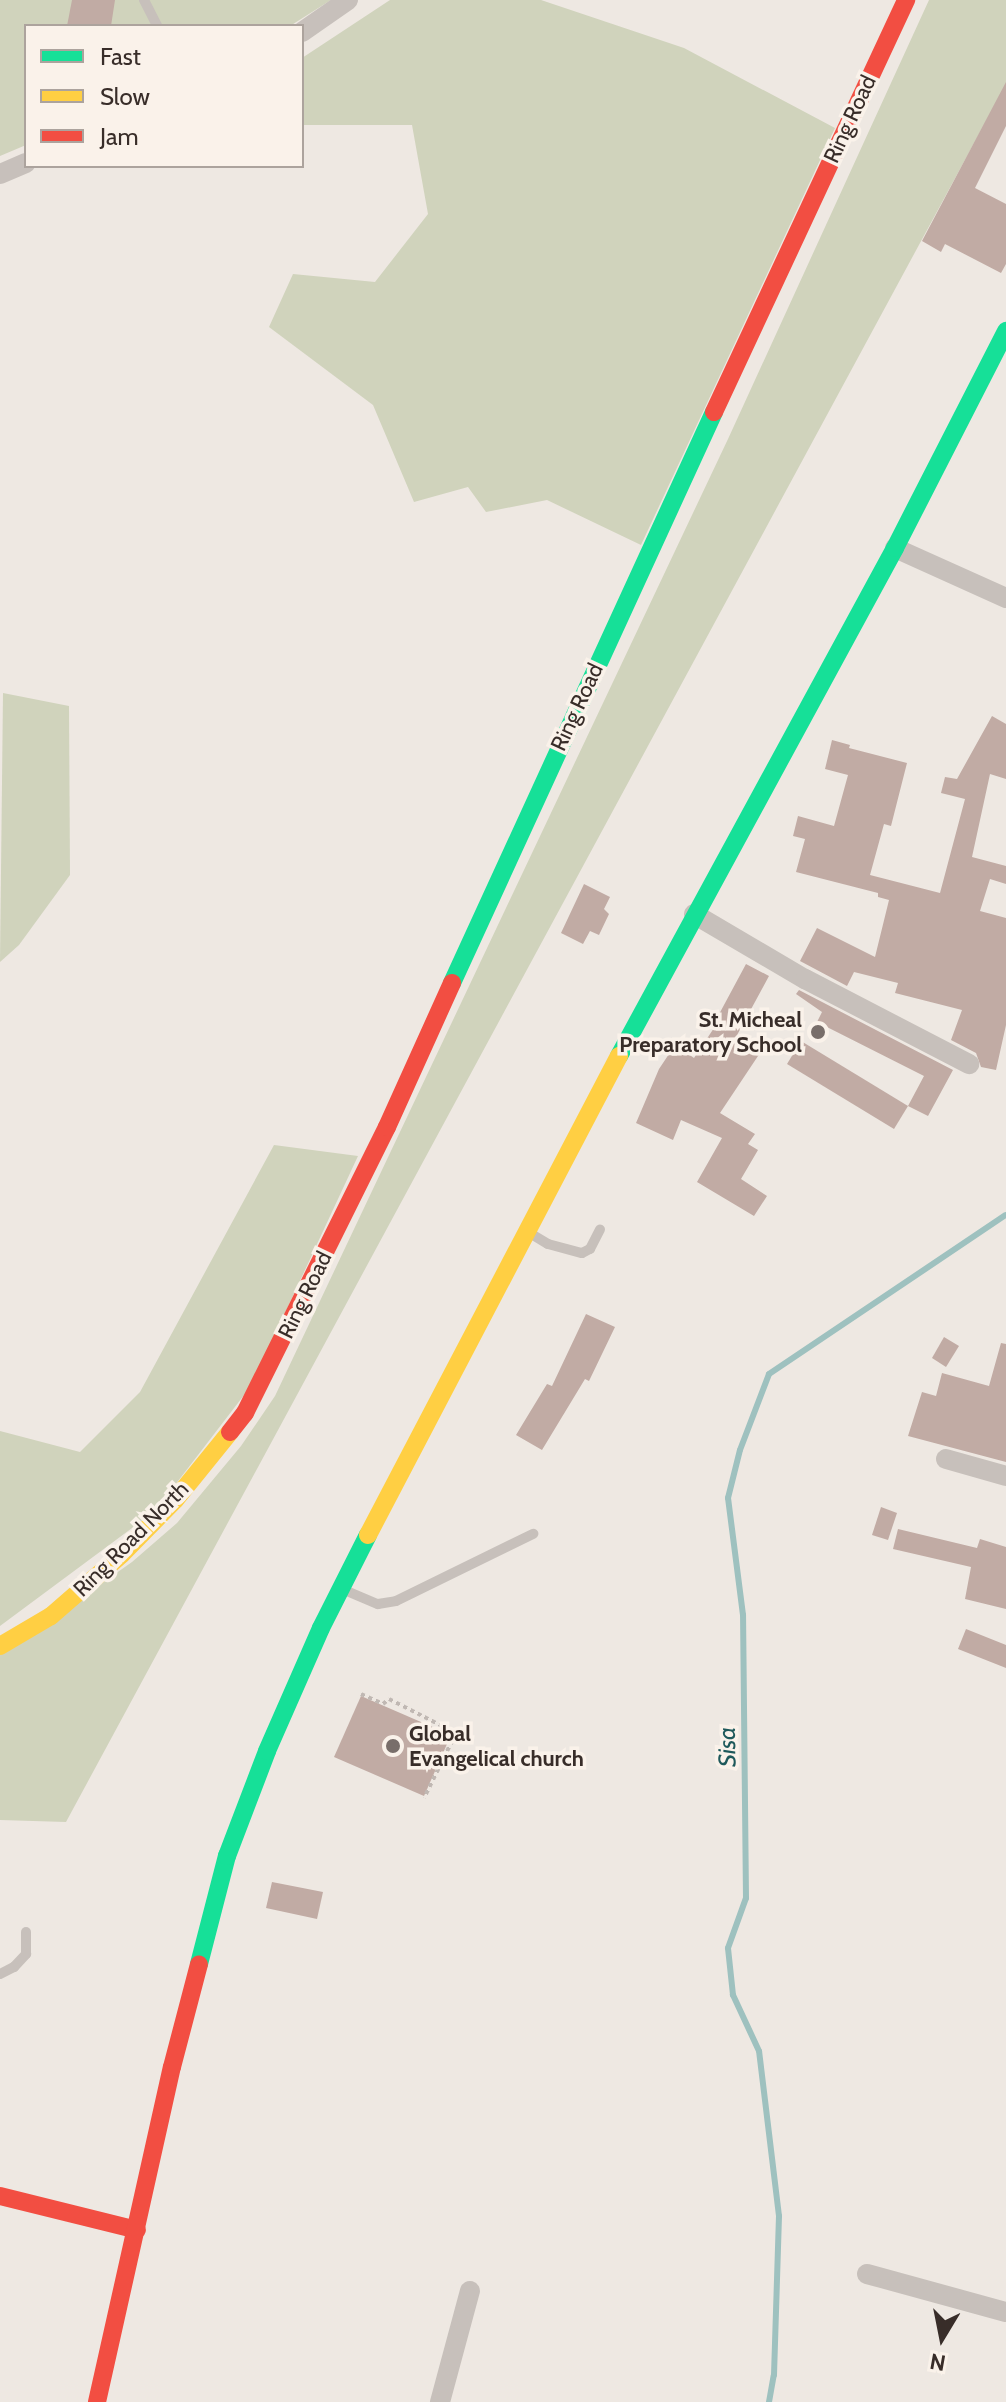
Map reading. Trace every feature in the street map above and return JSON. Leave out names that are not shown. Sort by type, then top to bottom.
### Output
[{"type":"street","points":[[304,31],[348,0]]},
{"type":"street","name":"Ring Road","points":[[245,1413],[387,1127],[617,620],[906,0]]},
{"type":"street","points":[[0,174],[24,164]]},
{"type":"street","points":[[104,2401],[172,2067],[227,1856],[267,1751],[341,1588],[526,1231],[694,914],[895,548],[1006,331]]},
{"type":"street","points":[[895,548],[1006,598]]},
{"type":"street","points":[[694,914],[805,979],[969,1064]]},
{"type":"street","name":"Ring Road North","points":[[0,1646],[51,1616],[122,1554],[175,1500],[245,1413]]},
{"type":"street","points":[[946,1459],[1006,1476]]},
{"type":"street","points":[[0,2196],[137,2230]]},
{"type":"street","points":[[867,2274],[1006,2312]]},
{"type":"street","points":[[440,2402],[470,2291]]},
{"type":"lane","points":[[144,0],[156,24]]},
{"type":"lane","points":[[526,1231],[548,1244],[582,1253],[590,1249],[600,1229]]},
{"type":"lane","points":[[341,1588],[378,1604],[396,1601],[533,1534]]},
{"type":"lane","points":[[0,1974],[14,1967],[26,1954],[26,1932]]},
{"type":"path","points":[[361,1694],[383,1704],[389,1699],[456,1733],[424,1798]]},
{"type":"green space","points":[[0,0],[331,0],[293,24],[24,24],[24,146],[0,156]]},
{"type":"green space","points":[[390,0],[541,0],[684,48],[835,128],[641,545],[547,500],[486,512],[468,487],[414,502],[373,405],[269,327],[293,274],[375,282],[428,214],[412,125],[304,125],[304,57]]},
{"type":"green space","points":[[929,0],[1006,0],[1006,84],[66,1822],[0,1820],[0,1655],[132,1562],[177,1523],[241,1446],[275,1396],[728,439]]},
{"type":"green space","points":[[3,693],[69,706],[70,875],[19,945],[0,962]]},
{"type":"green space","points":[[274,1145],[358,1156],[251,1386],[155,1511],[0,1626],[0,1431],[80,1452],[140,1392]]},
{"type":"building","points":[[72,0],[115,0],[111,24],[67,24]]},
{"type":"building","points":[[1006,82],[1006,126],[975,188],[1006,204],[1006,264],[1001,273],[945,244],[941,252],[922,241]]},
{"type":"building","points":[[992,716],[1006,724],[1006,779],[990,774],[972,857],[1006,866],[1006,884],[990,879],[980,911],[1006,918],[1006,1025],[996,1070],[981,1067],[976,1053],[951,1040],[962,1010],[895,993],[898,983],[854,972],[847,986],[800,961],[817,928],[875,957],[889,900],[878,897],[878,893],[796,872],[805,839],[793,836],[798,816],[834,826],[848,775],[825,769],[832,740],[850,745],[849,748],[907,763],[891,826],[884,824],[870,875],[940,893],[965,799],[941,793],[945,777],[957,779]]},
{"type":"building","points":[[584,884],[610,897],[604,909],[609,914],[599,935],[590,931],[583,944],[561,933]]},
{"type":"building","points":[[746,964],[769,976],[736,1037],[760,1053],[720,1113],[755,1134],[748,1144],[758,1150],[741,1179],[767,1196],[754,1216],[697,1182],[722,1138],[681,1120],[673,1140],[636,1123],[659,1069],[675,1045],[694,1058],[720,1019],[717,1018]]},
{"type":"building","points":[[799,990],[953,1070],[928,1116],[908,1106],[924,1076],[817,1022],[822,1012],[796,994]]},
{"type":"building","points":[[801,1041],[908,1106],[894,1129],[787,1064]]},
{"type":"building","points":[[586,1314],[615,1327],[589,1381],[585,1379],[542,1450],[516,1435],[547,1384],[552,1386]]},
{"type":"building","points":[[944,1337],[959,1346],[946,1367],[932,1358]]},
{"type":"building","points":[[1001,1343],[1006,1344],[1006,1462],[908,1436],[922,1392],[936,1396],[942,1373],[989,1386]]},
{"type":"building","points":[[881,1507],[897,1513],[888,1540],[872,1535]]},
{"type":"building","points":[[898,1529],[977,1548],[980,1539],[1006,1547],[1006,1609],[965,1599],[971,1567],[893,1549]]},
{"type":"building","points":[[966,1629],[1006,1645],[1006,1668],[958,1649]]},
{"type":"building","name":"Global Evangelical church","points":[[361,1696],[451,1735],[424,1796],[334,1757]]},
{"type":"building","points":[[272,1882],[323,1892],[317,1919],[266,1908]]},
{"type":"waterway","name":"Sisa","points":[[769,2402],[774,2375],[779,2216],[759,2051],[733,1995],[728,1948],[746,1898],[743,1615],[728,1498],[740,1450],[769,1374],[1006,1215]]},
{"type":"traffic: fast","points":[[619,1056],[895,548],[1006,331]]},
{"type":"traffic: fast","points":[[452,983],[714,412]]},
{"type":"traffic: fast","points":[[199,1964],[227,1856],[267,1751],[321,1628],[368,1535]]},
{"type":"traffic: slow","points":[[368,1535],[619,1056]]},
{"type":"traffic: slow","points":[[0,1646],[51,1616],[122,1554],[175,1500],[230,1432]]},
{"type":"traffic: jam","points":[[714,412],[906,0]]},
{"type":"traffic: jam","points":[[230,1432],[245,1413],[387,1127],[452,983]]},
{"type":"traffic: jam","points":[[97,2402],[172,2067],[199,1964]]},
{"type":"traffic: jam","points":[[0,2196],[137,2230]]},
{"type":"place","name":"St. Micheal Preparatory School","points":[[818,1032]]},
{"type":"place","name":"Global Evangelical church","points":[[393,1746]]}]
